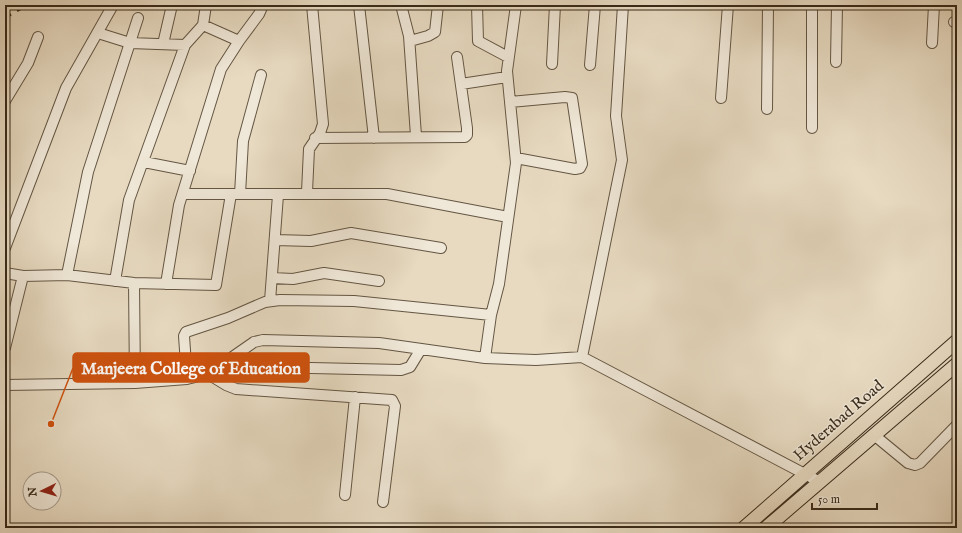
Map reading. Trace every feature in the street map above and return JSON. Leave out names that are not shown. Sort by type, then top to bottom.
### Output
[{"type":"main road","name":"Hyderabad Road","points":[[744,528],[805,472],[957,341]]},
{"type":"main road","name":"Hyderabad Road","points":[[766,528],[957,364]]},
{"type":"street","points":[[5,248],[66,88],[113,5]]},
{"type":"street","points":[[163,44],[172,5]]},
{"type":"street","points":[[115,280],[129,200],[185,45],[203,26],[206,5]]},
{"type":"street","points":[[166,284],[179,205],[221,69],[238,41],[259,14],[263,5]]},
{"type":"street","points":[[307,192],[309,149],[322,128],[324,118],[312,5]]},
{"type":"street","points":[[359,5],[374,138]]},
{"type":"street","points":[[401,5],[410,41],[416,136]]},
{"type":"street","points":[[410,41],[428,36],[435,32],[438,5]]},
{"type":"street","points":[[477,5],[478,41],[508,58]]},
{"type":"street","points":[[485,358],[491,314],[499,284],[516,158],[507,77],[508,58],[516,5]]},
{"type":"street","points":[[552,64],[555,5]]},
{"type":"street","points":[[590,66],[595,5]]},
{"type":"street","points":[[582,357],[622,160],[616,116],[623,5]]},
{"type":"street","points":[[721,98],[728,5]]},
{"type":"street","points":[[767,109],[768,5]]},
{"type":"street","points":[[812,5],[812,128]]},
{"type":"street","points":[[836,62],[837,5]]},
{"type":"street","points":[[932,43],[934,5]]},
{"type":"street","points":[[67,275],[88,172],[138,18]]},
{"type":"street","points":[[203,26],[238,41]]},
{"type":"street","points":[[98,33],[130,43],[185,45]]},
{"type":"street","points":[[5,101],[28,63],[38,37]]},
{"type":"street","points":[[315,138],[416,136],[462,137],[467,135],[456,57]]},
{"type":"street","points":[[5,273],[23,276],[67,275],[134,283],[216,285],[235,194],[243,142],[261,75]]},
{"type":"street","points":[[461,84],[507,77]]},
{"type":"street","points":[[510,102],[572,98],[582,164],[580,168],[575,169],[516,158]]},
{"type":"street","points":[[144,162],[190,171]]},
{"type":"street","points":[[183,194],[278,195],[307,192],[387,194],[508,217]]},
{"type":"street","points":[[270,300],[278,195]]},
{"type":"street","points":[[275,240],[311,240],[350,234],[441,248]]},
{"type":"street","points":[[272,278],[293,279],[324,273],[379,281]]},
{"type":"street","points":[[5,348],[23,276]]},
{"type":"street","points":[[134,283],[135,383]]},
{"type":"street","points":[[187,379],[184,336],[186,332],[228,318],[270,300],[354,301],[491,314]]},
{"type":"street","points":[[5,385],[135,383],[187,379],[208,374],[254,342],[263,340],[379,343],[485,358],[536,360],[582,357],[805,472],[820,482]]},
{"type":"street","points":[[219,366],[401,370],[410,367],[421,349]]},
{"type":"street","points":[[208,374],[226,386],[236,389],[388,399],[394,402],[383,502]]},
{"type":"street","points":[[345,495],[355,397]]},
{"type":"street","points":[[874,435],[908,463],[918,465],[957,425]]},
{"type":"railway","points":[[5,18],[27,5]]},
{"type":"place","name":"Manjeera College of Education","points":[[51,424]]}]
